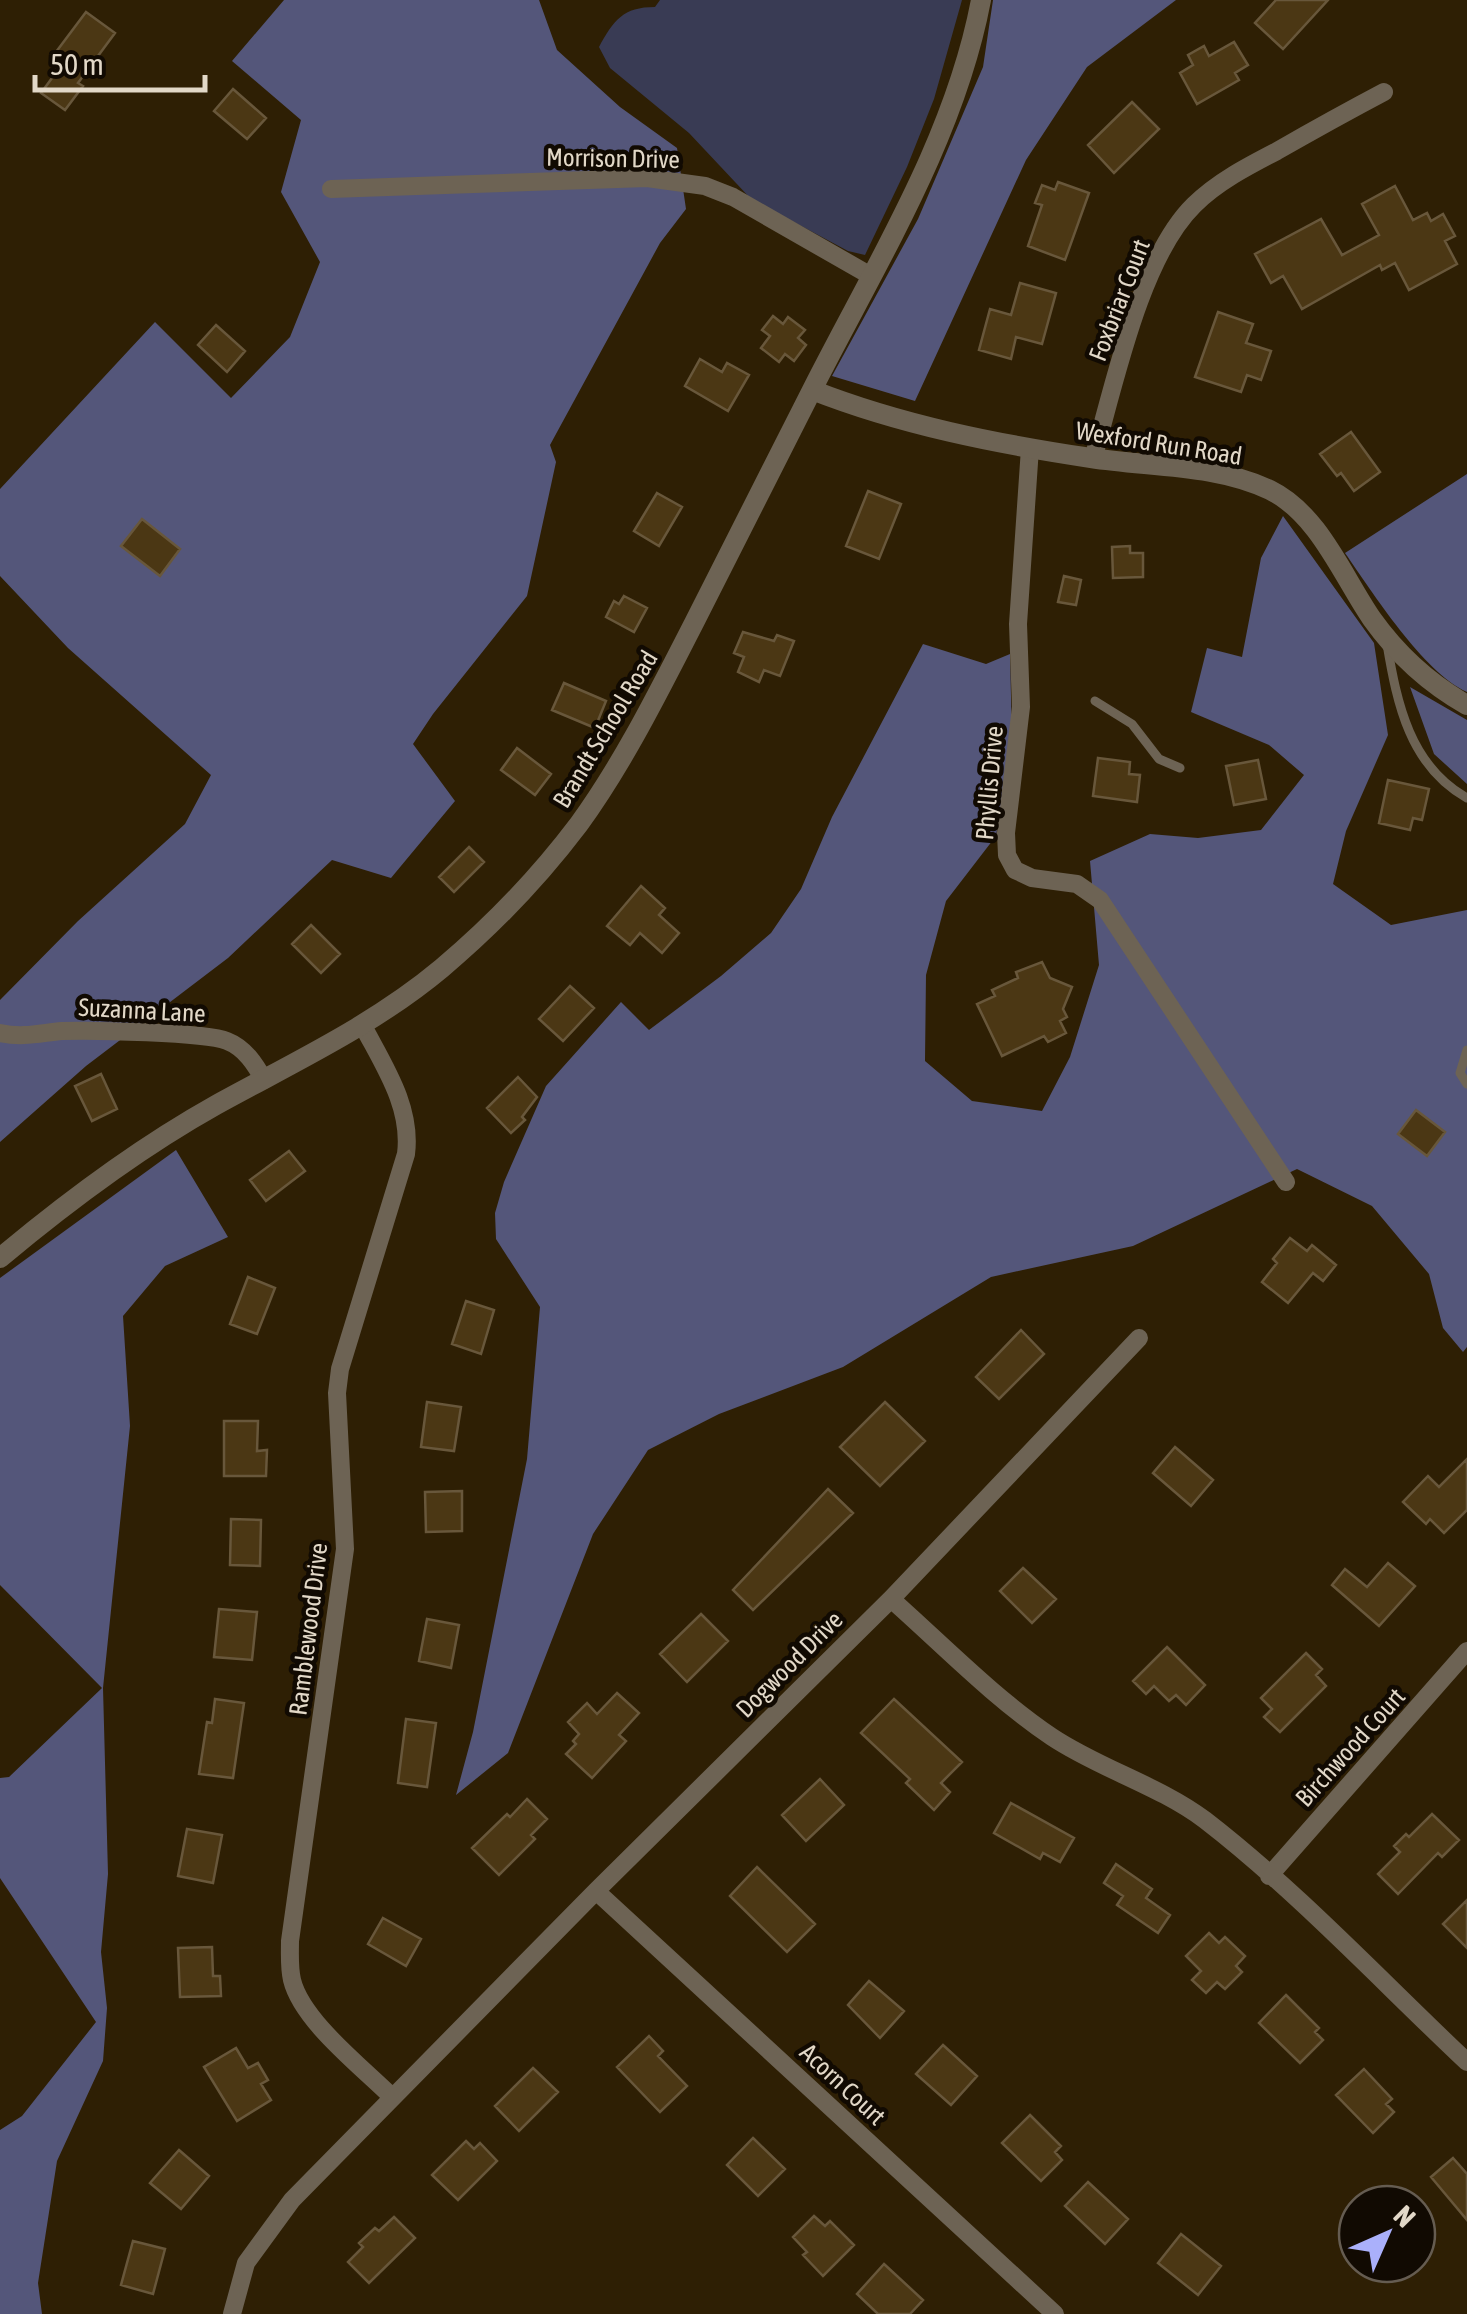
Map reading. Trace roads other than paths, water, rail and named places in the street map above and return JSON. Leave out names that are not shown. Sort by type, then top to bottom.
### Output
[{"type":"street","name":"Brandt School Road","points":[[0,1258],[102,1179],[213,1107],[364,1026],[440,970],[509,907],[580,821],[612,774],[666,675],[934,150],[970,53],[981,0]]},
{"type":"street","name":"Foxbriar Court","points":[[1093,458],[1144,294],[1166,244],[1192,206],[1228,179],[1384,92]]},
{"type":"street","name":"Morrison Drive","points":[[331,189],[646,178],[705,186],[733,197],[871,276]]},
{"type":"street","name":"Wexford Run Road","points":[[812,390],[888,416],[1030,448],[1217,474],[1268,490],[1301,514],[1386,636],[1422,674],[1467,705]]},
{"type":"street","name":"Phyllis Drive","points":[[1030,448],[1018,624],[1021,707],[1006,833],[1007,855],[1015,870],[1032,878],[1076,884],[1100,900],[1286,1182]]},
{"type":"street","name":"Ramblewood Drive","points":[[364,1026],[404,1108],[408,1133],[406,1154],[340,1369],[344,1560],[290,1941],[292,1982],[310,2016],[392,2097]]},
{"type":"street","name":"Suzanna Lane","points":[[0,1033],[23,1038],[63,1031],[204,1036],[228,1041],[244,1052],[264,1080]]},
{"type":"street","name":"Dogwood Drive","points":[[232,2314],[246,2263],[292,2200],[890,1599],[1139,1338]]},
{"type":"street","points":[[890,1599],[1015,1710],[1055,1739],[1179,1802],[1269,1876],[1467,2062]]},
{"type":"street","name":"Birchwood Court","points":[[1269,1876],[1467,1651]]},
{"type":"street","name":"Acorn Court","points":[[596,1891],[1056,2314]]},
{"type":"lane","points":[[1386,636],[1398,707],[1406,729],[1449,788],[1467,798]]},
{"type":"lane","points":[[1095,700],[1132,724],[1159,759],[1180,768]]},
{"type":"lane","points":[[1467,1050],[1460,1073],[1467,1084]]}]
